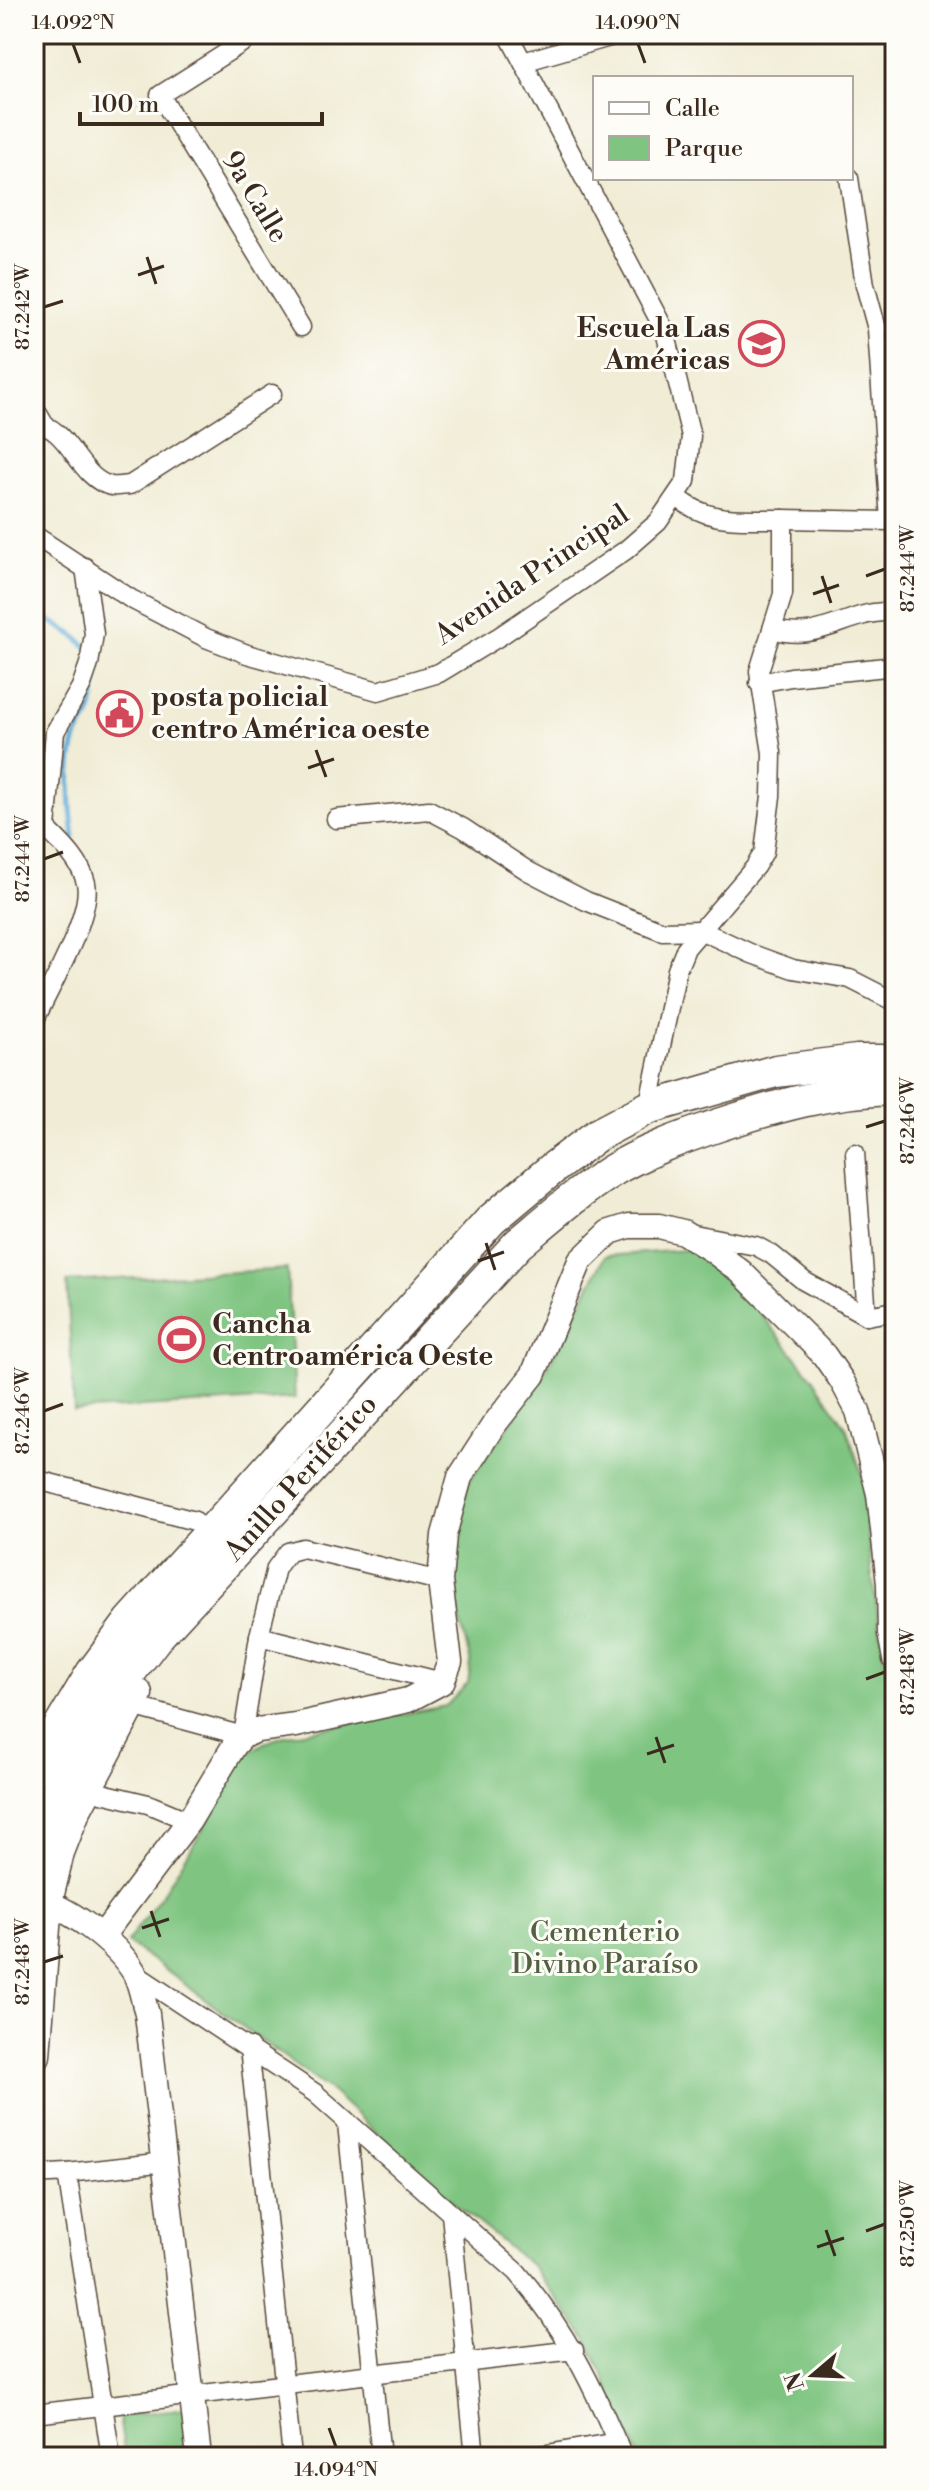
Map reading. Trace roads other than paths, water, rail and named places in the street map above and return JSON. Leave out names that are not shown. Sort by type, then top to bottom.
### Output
[{"type":"highway","name":"Anillo Periférico","points":[[34,1770],[92,1673],[130,1622],[491,1220],[552,1169],[597,1135],[648,1108],[776,1071],[857,1061],[895,1061]]},
{"type":"highway","name":"Anillo Periférico","points":[[34,1834],[83,1740],[155,1639],[518,1244],[570,1200],[612,1171],[682,1138],[816,1096],[859,1089],[895,1089]]},
{"type":"highway","points":[[34,1728],[92,1640],[141,1580],[243,1469],[296,1436]]},
{"type":"highway","points":[[34,2055],[40,1900],[85,1789],[146,1678],[284,1519],[328,1449]]},
{"type":"street","name":"9a Calle","points":[[256,34],[160,95],[301,327]]},
{"type":"street","name":"Avenida Principal","points":[[34,535],[131,599],[206,638],[260,658],[378,691],[439,673],[500,636],[626,550],[658,522],[686,481],[691,436],[665,331],[508,34]]},
{"type":"street","points":[[555,53],[574,34]]},
{"type":"street","points":[[523,62],[620,34]]},
{"type":"street","points":[[677,497],[712,518],[890,521],[877,329],[865,285],[849,180]]},
{"type":"street","points":[[34,407],[39,424],[54,430],[97,480],[112,486],[130,485],[272,394]]},
{"type":"street","points":[[648,1108],[677,970],[686,948],[755,867],[764,852],[771,796],[772,753],[759,671],[783,594],[783,519]]},
{"type":"street","points":[[34,1020],[72,941],[87,899],[81,870],[40,828],[55,732],[81,687],[89,664],[94,634],[85,567]]},
{"type":"street","points":[[772,629],[817,632],[867,614],[895,611]]},
{"type":"street","points":[[759,683],[895,666]]},
{"type":"street","points":[[336,819],[429,810],[463,828],[528,871],[586,901],[662,931],[700,930],[793,969],[850,979],[895,1002]]},
{"type":"street","points":[[855,1153],[867,1316]]},
{"type":"street","points":[[129,1705],[243,1736],[257,1730],[296,1725],[408,1700],[442,1682],[450,1662],[440,1581],[444,1535],[460,1477],[493,1426],[533,1375],[580,1261],[610,1232],[629,1226],[659,1226],[756,1246],[804,1281],[867,1316],[895,1311]]},
{"type":"street","points":[[683,1232],[741,1272],[824,1355],[858,1411],[887,1494],[892,1583],[890,1633],[895,1659]]},
{"type":"street","points":[[34,1479],[195,1521]]},
{"type":"street","points":[[102,1936],[189,1821],[243,1736],[259,1636],[276,1568],[288,1552],[303,1548],[440,1581]]},
{"type":"street","points":[[259,1636],[442,1682]]},
{"type":"street","points":[[85,1789],[148,1804],[189,1821]]},
{"type":"street","points":[[40,1900],[102,1936],[134,1973],[315,2093],[517,2272],[540,2299],[574,2350],[620,2449],[530,2457]]},
{"type":"street","points":[[134,1973],[147,2014],[199,2457]]},
{"type":"street","points":[[249,2047],[292,2457]]},
{"type":"street","points":[[347,2123],[381,2457]]},
{"type":"street","points":[[34,2175],[166,2162]]},
{"type":"street","points":[[67,2173],[111,2457]]},
{"type":"street","points":[[451,2214],[475,2457]]},
{"type":"street","points":[[34,2414],[574,2350]]},
{"type":"waterway","points":[[34,611],[75,636],[88,648]]},
{"type":"waterway","points":[[74,837],[71,762],[76,738],[93,704],[96,667]]},
{"type":"waterway","points":[[34,1605],[34,1619]]},
{"type":"place","name":"Escuela Las Américas","points":[[761,344]]},
{"type":"place","name":"posta policial centro América oeste","points":[[120,713]]},
{"type":"place","name":"Cancha Centroamérica Oeste","points":[[181,1340]]},
{"type":"park label","name":"Cementerio Divino Paraíso","points":[[605,1948]]}]
